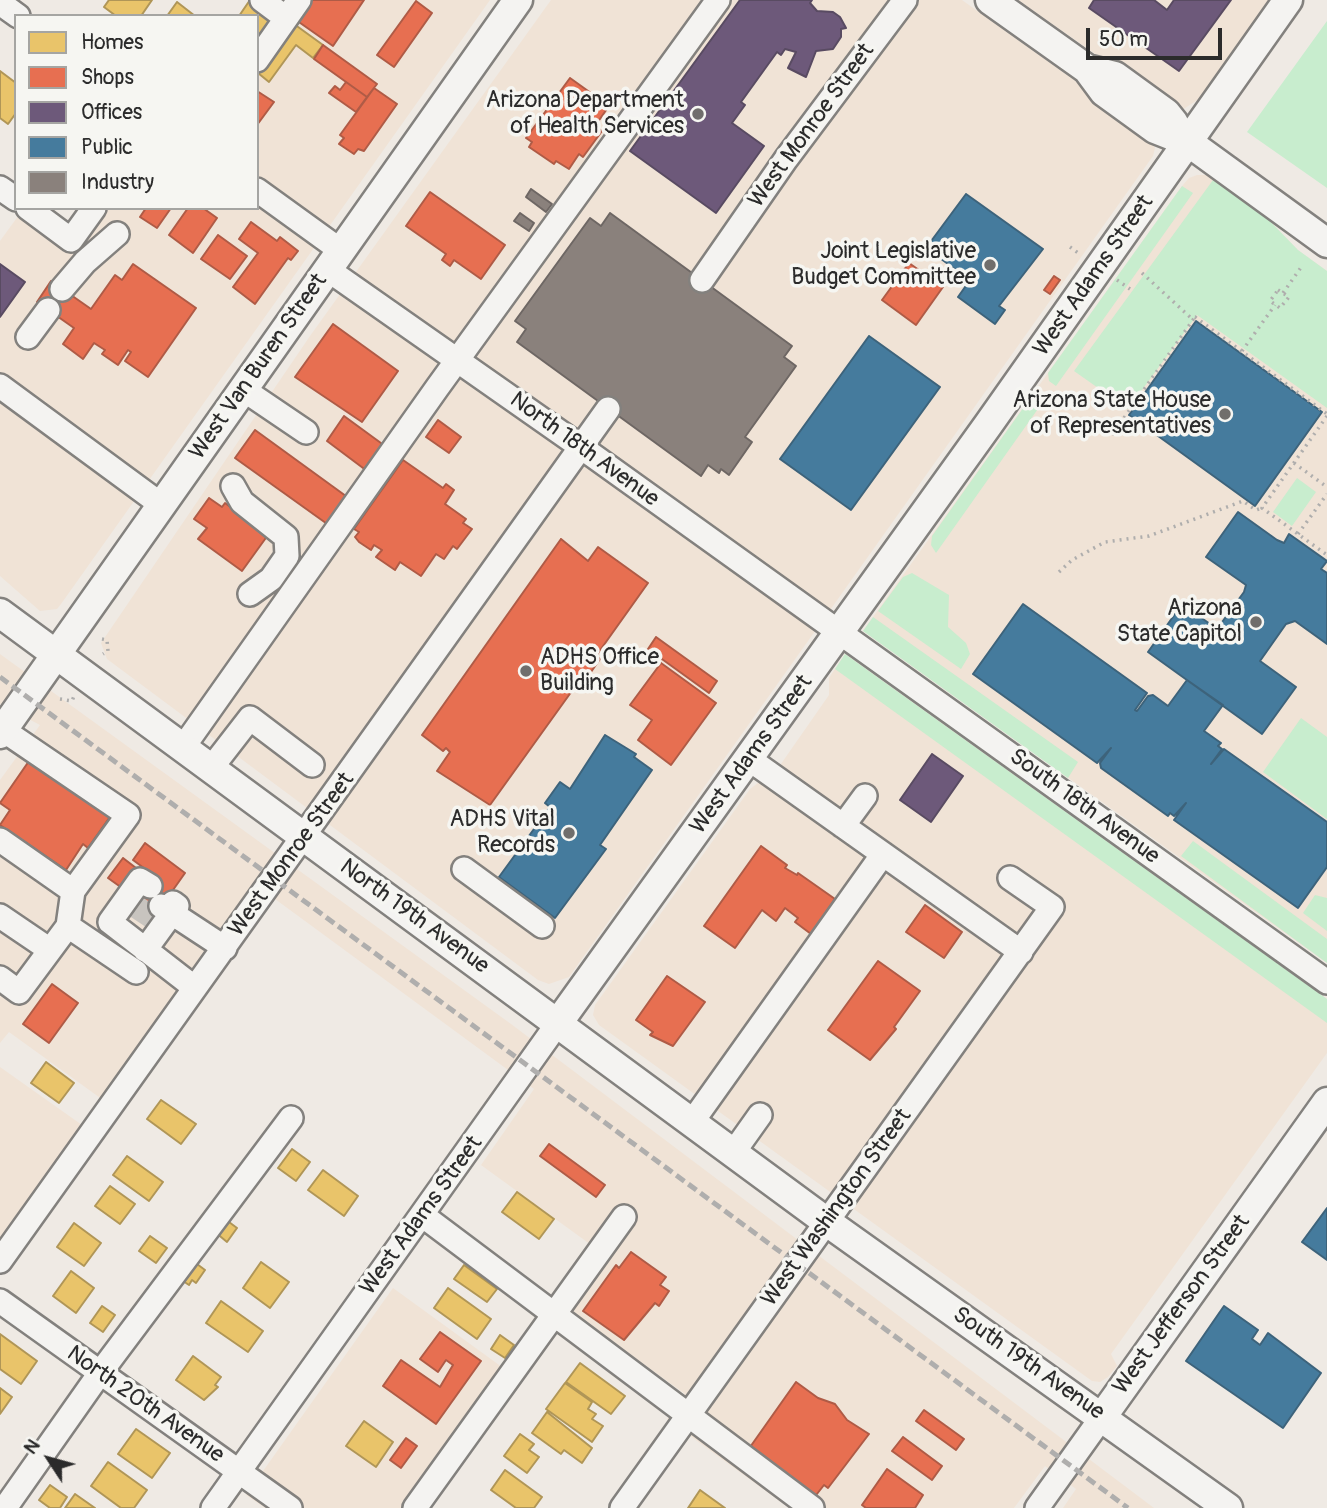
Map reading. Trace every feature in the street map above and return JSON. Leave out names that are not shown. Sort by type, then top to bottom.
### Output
[{"type":"main road","name":"West Van Buren Street","points":[[2,732],[518,0]]},
{"type":"main road","points":[[990,0],[1087,69],[1115,76],[1166,113],[1188,142],[1327,243]]},
{"type":"main road","name":"West Adams Street","points":[[558,1023],[840,633],[1288,0]]},
{"type":"main road","name":"North 19th Avenue","points":[[0,613],[827,1222]]},
{"type":"main road","name":"West Jefferson Street","points":[[1102,1417],[1327,1102]]},
{"type":"main road","name":"South 19th Avenue","points":[[827,1222],[1228,1508]]},
{"type":"street","points":[[259,57],[293,9],[262,0]]},
{"type":"street","points":[[184,746],[457,360],[719,0]]},
{"type":"street","name":"West Monroe Street","points":[[702,280],[905,0]]},
{"type":"street","points":[[0,3],[15,14]]},
{"type":"street","name":"North 18th Avenue","points":[[259,192],[334,260],[457,360],[840,633]]},
{"type":"street","points":[[31,210],[71,240],[93,210]]},
{"type":"street","points":[[62,289],[85,262],[117,234]]},
{"type":"street","points":[[28,337],[48,310]]},
{"type":"street","points":[[0,386],[163,506]]},
{"type":"street","points":[[244,390],[306,432]]},
{"type":"street","name":"West Monroe Street","points":[[0,1261],[306,837],[608,409]]},
{"type":"street","points":[[233,486],[242,502],[286,537],[287,555],[271,579],[250,594]]},
{"type":"street","name":"South 18th Avenue","points":[[840,633],[1327,982]]},
{"type":"street","points":[[212,767],[250,718],[312,765]]},
{"type":"street","points":[[0,978],[19,992],[68,926],[73,891],[128,815],[2,732]]},
{"type":"street","points":[[749,759],[1021,952]]},
{"type":"street","points":[[844,826],[865,796]]},
{"type":"street","points":[[0,840],[73,891]]},
{"type":"street","points":[[692,1122],[883,854]]},
{"type":"street","points":[[464,869],[542,926]]},
{"type":"street","name":"West Washington Street","points":[[622,1508],[1052,907],[1010,878]]},
{"type":"street","points":[[151,903],[225,948]]},
{"type":"street","points":[[151,903],[110,922],[195,988]]},
{"type":"street","points":[[145,950],[151,903]]},
{"type":"street","points":[[0,916],[50,950]]},
{"type":"street","points":[[68,926],[136,972]]},
{"type":"street","points":[[108,954],[122,933]]},
{"type":"street","name":"West Adams Street","points":[[213,1508],[558,1023]]},
{"type":"street","points":[[733,1153],[760,1115]]},
{"type":"street","points":[[5,1508],[100,1373],[291,1118]]},
{"type":"street","points":[[422,1215],[811,1508]]},
{"type":"street","points":[[415,1508],[624,1217]]},
{"type":"street","name":"North 20th Avenue","points":[[0,1301],[290,1508]]},
{"type":"street","name":"West Jefferson Street","points":[[1037,1508],[1102,1417]]},
{"type":"path","points":[[1070,247],[1081,255]]},
{"type":"path","points":[[1242,351],[1275,305],[1270,301],[1278,290],[1283,293],[1302,267]]},
{"type":"path","points":[[1059,572],[1072,561],[1105,542],[1149,536],[1243,501],[1256,510],[1262,508],[1327,415],[1195,317],[1190,317],[1142,273]]},
{"type":"path","points":[[1116,279],[1130,289]]},
{"type":"path","points":[[1112,435],[1195,317]]},
{"type":"path","points":[[1294,463],[1327,486]]},
{"type":"path","points":[[1298,534],[1327,494]]},
{"type":"path","points":[[1262,508],[1327,554]]},
{"type":"path","points":[[102,639],[107,640],[108,651],[103,654]]},
{"type":"path","points":[[60,699],[72,701],[74,696]]},
{"type":"shaded area","points":[[293,0],[490,0],[61,604],[57,609],[40,611],[0,576],[0,241],[23,210],[27,210],[64,233],[81,210],[259,210],[259,47]]},
{"type":"shaded area","points":[[551,0],[962,0],[1148,133],[1155,148],[1153,156],[569,977],[549,984],[538,980],[107,659],[101,643],[310,336]]},
{"type":"shaded area","points":[[1018,0],[1269,0],[1199,99],[1182,110],[1174,109]]},
{"type":"shaded area","points":[[1206,175],[1264,215],[1298,250],[1327,271],[1327,963],[863,631],[1182,186],[1189,178]]},
{"type":"shaded area","points":[[0,654],[511,1024],[1154,1508],[1063,1508],[1076,1489],[1045,1466],[1014,1508],[789,1508],[667,1419],[685,1394],[569,1310],[605,1255],[481,1165],[534,1089],[275,899],[121,1113],[9,1032],[0,1043],[0,780],[40,725],[0,704]]},
{"type":"shaded area","points":[[845,654],[1327,999],[1327,1053],[1111,1354],[1117,1366],[1100,1382],[1092,1381],[599,1025],[593,1015],[595,1005],[750,789],[758,783],[767,784],[829,695],[829,678]]},
{"type":"shaded area","points":[[0,1067],[82,1125],[0,1239]]},
{"type":"shaded area","points":[[393,1288],[506,1370],[407,1508],[265,1508],[246,1495]]},
{"type":"green space","points":[[1327,21],[1327,188],[1247,132]]},
{"type":"green space","points":[[1213,180],[1264,215],[1298,250],[1327,271],[1327,408],[1197,315],[1128,409],[1074,371]]},
{"type":"green space","points":[[1182,186],[1193,193],[1056,386],[1049,381],[1048,373]]},
{"type":"green space","points":[[1033,402],[1040,406],[936,553],[931,545],[932,536],[1026,404]]},
{"type":"green space","points":[[1297,478],[1316,492],[1292,526],[1273,512]]},
{"type":"green space","points":[[912,573],[949,595],[948,627],[966,643],[970,654],[961,669],[878,611],[903,577]]},
{"type":"green space","points":[[873,617],[1078,762],[1068,778],[863,631]]},
{"type":"green space","points":[[845,654],[1327,999],[1327,1023],[835,669]]},
{"type":"green space","points":[[1301,718],[1327,737],[1327,819],[1263,772]]},
{"type":"green space","points":[[1193,841],[1327,939],[1327,963],[1181,856]]},
{"type":"green space","points":[[1315,895],[1327,898],[1327,931],[1303,913]]},
{"type":"building: Homes","points":[[109,0],[152,0],[142,14],[113,14],[104,7]]},
{"type":"building: Homes","points":[[250,0],[258,0],[276,12],[259,36],[259,14],[240,14]]},
{"type":"building: Homes","points":[[177,2],[192,14],[168,14]]},
{"type":"building: Homes","points":[[294,24],[323,45],[313,58],[296,45],[269,82],[259,72]]},
{"type":"building: Homes","points":[[0,71],[14,82],[14,116],[8,124],[0,118]]},
{"type":"building: Homes","points":[[46,1062],[74,1083],[59,1103],[31,1083]]},
{"type":"building: Homes","points":[[161,1100],[196,1124],[181,1144],[147,1119]]},
{"type":"building: Homes","points":[[292,1149],[310,1162],[296,1181],[278,1168]]},
{"type":"building: Homes","points":[[127,1156],[163,1182],[149,1201],[113,1175]]},
{"type":"building: Homes","points":[[323,1170],[358,1196],[344,1216],[308,1190]]},
{"type":"building: Homes","points":[[110,1186],[135,1204],[120,1224],[95,1206]]},
{"type":"building: Homes","points":[[517,1192],[554,1219],[539,1239],[502,1212]]},
{"type":"building: Homes","points":[[225,1219],[237,1228],[227,1242],[215,1232]]},
{"type":"building: Homes","points":[[74,1223],[101,1243],[84,1266],[57,1247]]},
{"type":"building: Homes","points":[[150,1236],[167,1248],[156,1263],[139,1251]]},
{"type":"building: Homes","points":[[193,1261],[205,1270],[196,1283],[192,1280],[189,1285],[180,1279]]},
{"type":"building: Homes","points":[[261,1262],[289,1282],[270,1308],[243,1288]]},
{"type":"building: Homes","points":[[464,1265],[497,1289],[487,1302],[454,1279]]},
{"type":"building: Homes","points":[[71,1271],[94,1288],[76,1313],[53,1296]]},
{"type":"building: Homes","points":[[448,1288],[491,1319],[477,1339],[434,1308]]},
{"type":"building: Homes","points":[[221,1301],[263,1331],[248,1352],[206,1323]]},
{"type":"building: Homes","points":[[102,1306],[115,1315],[103,1332],[90,1323]]},
{"type":"building: Homes","points":[[0,1334],[37,1361],[21,1384],[0,1369]]},
{"type":"building: Homes","points":[[500,1335],[514,1345],[505,1358],[491,1349]]},
{"type":"building: Homes","points":[[193,1356],[221,1377],[215,1385],[218,1387],[204,1400],[176,1380]]},
{"type":"building: Homes","points":[[580,1363],[625,1396],[611,1414],[566,1382]]},
{"type":"building: Homes","points":[[565,1383],[592,1402],[588,1409],[596,1414],[592,1419],[603,1426],[592,1442],[546,1409]]},
{"type":"building: Homes","points":[[0,1388],[12,1397],[0,1414]]},
{"type":"building: Homes","points":[[547,1412],[592,1448],[582,1463],[564,1450],[561,1454],[532,1433]]},
{"type":"building: Homes","points":[[364,1421],[393,1442],[376,1467],[346,1446]]},
{"type":"building: Homes","points":[[136,1429],[170,1453],[152,1478],[118,1454]]},
{"type":"building: Homes","points":[[520,1434],[534,1444],[529,1450],[539,1457],[527,1473],[504,1456]]},
{"type":"building: Homes","points":[[108,1462],[147,1490],[134,1508],[121,1508],[91,1486]]},
{"type":"building: Homes","points":[[505,1470],[542,1497],[534,1508],[516,1508],[491,1490]]},
{"type":"building: Homes","points":[[50,1485],[67,1497],[60,1508],[50,1508],[39,1500]]},
{"type":"building: Homes","points":[[700,1490],[725,1508],[688,1508]]},
{"type":"building: Homes","points":[[75,1494],[95,1508],[65,1508]]},
{"type":"building: Shops","points":[[311,0],[364,0],[333,46],[296,20]]},
{"type":"building: Shops","points":[[416,1],[432,13],[394,67],[377,55]]},
{"type":"building: Shops","points":[[323,45],[377,84],[367,97],[314,59]]},
{"type":"building: Shops","points":[[570,78],[609,106],[595,126],[602,131],[583,157],[579,154],[569,169],[556,161],[554,164],[529,147],[532,142],[526,138]]},
{"type":"building: Shops","points":[[346,82],[367,97],[356,112],[329,93],[335,86],[340,90]]},
{"type":"building: Shops","points":[[374,88],[397,104],[364,151],[358,149],[354,154],[339,144],[344,138],[340,135]]},
{"type":"building: Shops","points":[[259,92],[274,102],[259,122]]},
{"type":"building: Shops","points":[[430,192],[505,245],[481,279],[454,260],[450,266],[442,260],[446,254],[406,226]]},
{"type":"building: Shops","points":[[145,210],[170,210],[157,228],[140,217]]},
{"type":"building: Shops","points":[[187,210],[206,210],[217,218],[193,253],[169,235]]},
{"type":"building: Shops","points":[[251,222],[277,241],[280,237],[298,251],[291,260],[288,258],[255,304],[233,287],[258,253],[239,239]]},
{"type":"building: Shops","points":[[218,235],[247,256],[230,279],[201,259]]},
{"type":"building: Shops","points":[[909,263],[943,287],[916,325],[882,300]]},
{"type":"building: Shops","points":[[133,264],[196,308],[148,377],[125,361],[131,352],[128,350],[118,365],[102,354],[105,350],[94,343],[83,359],[63,344],[74,328],[37,302],[51,281],[91,309],[115,275],[122,280]]},
{"type":"building: Shops","points":[[1054,276],[1060,280],[1050,294],[1044,290]]},
{"type":"building: Shops","points":[[333,324],[398,371],[362,422],[295,377]]},
{"type":"building: Shops","points":[[344,416],[385,446],[367,471],[327,441]]},
{"type":"building: Shops","points":[[438,420],[461,437],[449,453],[426,437]]},
{"type":"building: Shops","points":[[255,430],[350,499],[330,526],[235,458]]},
{"type":"building: Shops","points":[[403,460],[443,488],[446,484],[454,490],[445,504],[466,519],[463,523],[472,529],[457,549],[453,546],[444,559],[436,554],[421,576],[400,562],[395,570],[376,557],[382,550],[374,545],[371,550],[355,537],[359,532],[354,529]]},
{"type":"building: Shops","points":[[209,498],[222,507],[225,503],[268,535],[242,571],[198,539],[207,528],[194,519]]},
{"type":"building: Shops","name":"ADHS Office Building","points":[[561,539],[588,561],[598,547],[648,583],[596,656],[600,659],[591,672],[587,670],[490,805],[437,771],[450,752],[446,748],[443,751],[422,735]]},
{"type":"building: Shops","points":[[656,637],[717,681],[709,693],[648,649]]},
{"type":"building: Shops","points":[[661,663],[716,703],[671,765],[638,740],[652,720],[630,705]]},
{"type":"building: Shops","points":[[29,761],[104,813],[106,810],[112,814],[88,848],[83,844],[66,870],[0,825],[10,810],[0,803]]},
{"type":"building: Shops","points":[[145,843],[185,873],[149,924],[131,912],[156,877],[133,860]]},
{"type":"building: Shops","points":[[761,846],[787,865],[785,868],[797,875],[798,873],[835,899],[811,934],[795,922],[798,918],[785,908],[776,921],[762,910],[735,948],[704,926]]},
{"type":"building: Shops","points":[[123,858],[136,868],[122,888],[108,878]]},
{"type":"building: Shops","points":[[925,905],[962,932],[944,958],[906,932]]},
{"type":"building: Shops","points":[[878,961],[920,991],[894,1027],[896,1029],[870,1060],[828,1030]]},
{"type":"building: Shops","points":[[667,976],[705,1002],[673,1046],[650,1035],[653,1032],[636,1020]]},
{"type":"building: Shops","points":[[52,984],[78,1003],[49,1043],[23,1024]]},
{"type":"building: Shops","points":[[549,1144],[605,1185],[596,1197],[540,1156]]},
{"type":"building: Shops","points":[[631,1252],[666,1277],[660,1285],[669,1291],[659,1306],[655,1303],[624,1340],[583,1311],[616,1265],[619,1268]]},
{"type":"building: Shops","points":[[440,1332],[481,1361],[436,1424],[383,1386],[401,1360],[440,1387],[453,1365],[446,1360],[438,1372],[420,1359]]},
{"type":"building: Shops","points":[[796,1382],[818,1398],[835,1404],[847,1420],[869,1434],[828,1488],[824,1485],[813,1499],[748,1450]]},
{"type":"building: Shops","points":[[924,1410],[964,1439],[956,1450],[916,1421]]},
{"type":"building: Shops","points":[[903,1437],[942,1466],[932,1480],[892,1451]]},
{"type":"building: Shops","points":[[406,1438],[417,1446],[401,1468],[390,1460]]},
{"type":"building: Shops","points":[[887,1469],[923,1495],[915,1508],[866,1508],[862,1505]]},
{"type":"building: Offices","name":"Arizona Department of Health Services","points":[[740,0],[812,0],[810,3],[817,11],[833,12],[840,17],[846,28],[841,29],[841,37],[833,49],[816,51],[806,77],[788,68],[796,52],[785,49],[781,55],[777,52],[741,102],[745,105],[732,123],[764,146],[716,213],[630,151]]},
{"type":"building: Offices","points":[[1094,0],[1154,0],[1167,10],[1174,0],[1231,0],[1179,71],[1089,8]]},
{"type":"building: Offices","points":[[0,264],[25,282],[0,317]]},
{"type":"building: Offices","points":[[932,754],[963,776],[931,822],[900,800]]},
{"type":"building: Public","name":"Joint Legislative Budget Committee","points":[[966,194],[1043,249],[999,306],[1005,310],[995,324],[958,297],[970,280],[926,248]]},
{"type":"building: Public","name":"Arizona State House of Representatives","points":[[1196,321],[1322,412],[1255,506],[1129,415]]},
{"type":"building: Public","points":[[869,336],[940,387],[851,510],[780,459]]},
{"type":"building: Public","name":"Arizona State Capitol","points":[[1238,512],[1277,540],[1284,543],[1289,534],[1327,561],[1321,569],[1327,573],[1327,644],[1295,621],[1286,624],[1260,661],[1296,687],[1262,734],[1148,652],[1182,604],[1217,629],[1244,592],[1246,585],[1206,557]]},
{"type":"building: Public","points":[[1023,604],[1147,693],[1135,710],[1137,711],[1148,696],[1153,695],[1168,706],[1187,680],[1223,705],[1204,731],[1221,743],[1218,746],[1222,749],[1211,764],[1224,749],[1327,822],[1327,867],[1298,908],[1174,820],[1186,803],[1174,816],[1170,813],[1168,816],[1101,768],[1100,763],[1111,748],[1097,763],[973,674]]},
{"type":"building: Public","name":"ADHS Vital Records","points":[[605,735],[636,754],[634,757],[652,770],[600,845],[606,849],[555,918],[499,877],[550,807],[545,803],[560,782],[570,789]]},
{"type":"building: Public","points":[[1327,1208],[1327,1260],[1302,1242]]},
{"type":"building: Public","points":[[1224,1306],[1258,1330],[1252,1339],[1260,1345],[1268,1333],[1321,1373],[1283,1428],[1186,1361]]},
{"type":"building: Industry","points":[[531,189],[552,204],[546,212],[526,197]]},
{"type":"building: Industry","points":[[520,213],[534,223],[529,231],[514,221]]},
{"type":"building: Industry","points":[[610,213],[792,346],[784,357],[796,366],[745,437],[752,442],[729,475],[721,469],[719,473],[708,465],[701,476],[517,342],[526,329],[515,321],[590,218],[601,226]]},
{"type":"tunnel","points":[[135,906],[153,918]]},
{"type":"railway","points":[[0,677],[1128,1508]]},
{"type":"place","name":"Arizona Department of Health Services","points":[[698,114]]},
{"type":"place","name":"Joint Legislative Budget Committee","points":[[990,265]]},
{"type":"place","name":"Arizona State House of Representatives","points":[[1225,414]]},
{"type":"place","name":"Arizona State Capitol","points":[[1256,622]]},
{"type":"place","name":"ADHS Office Building","points":[[526,671]]},
{"type":"place","name":"ADHS Vital Records","points":[[569,833]]}]
